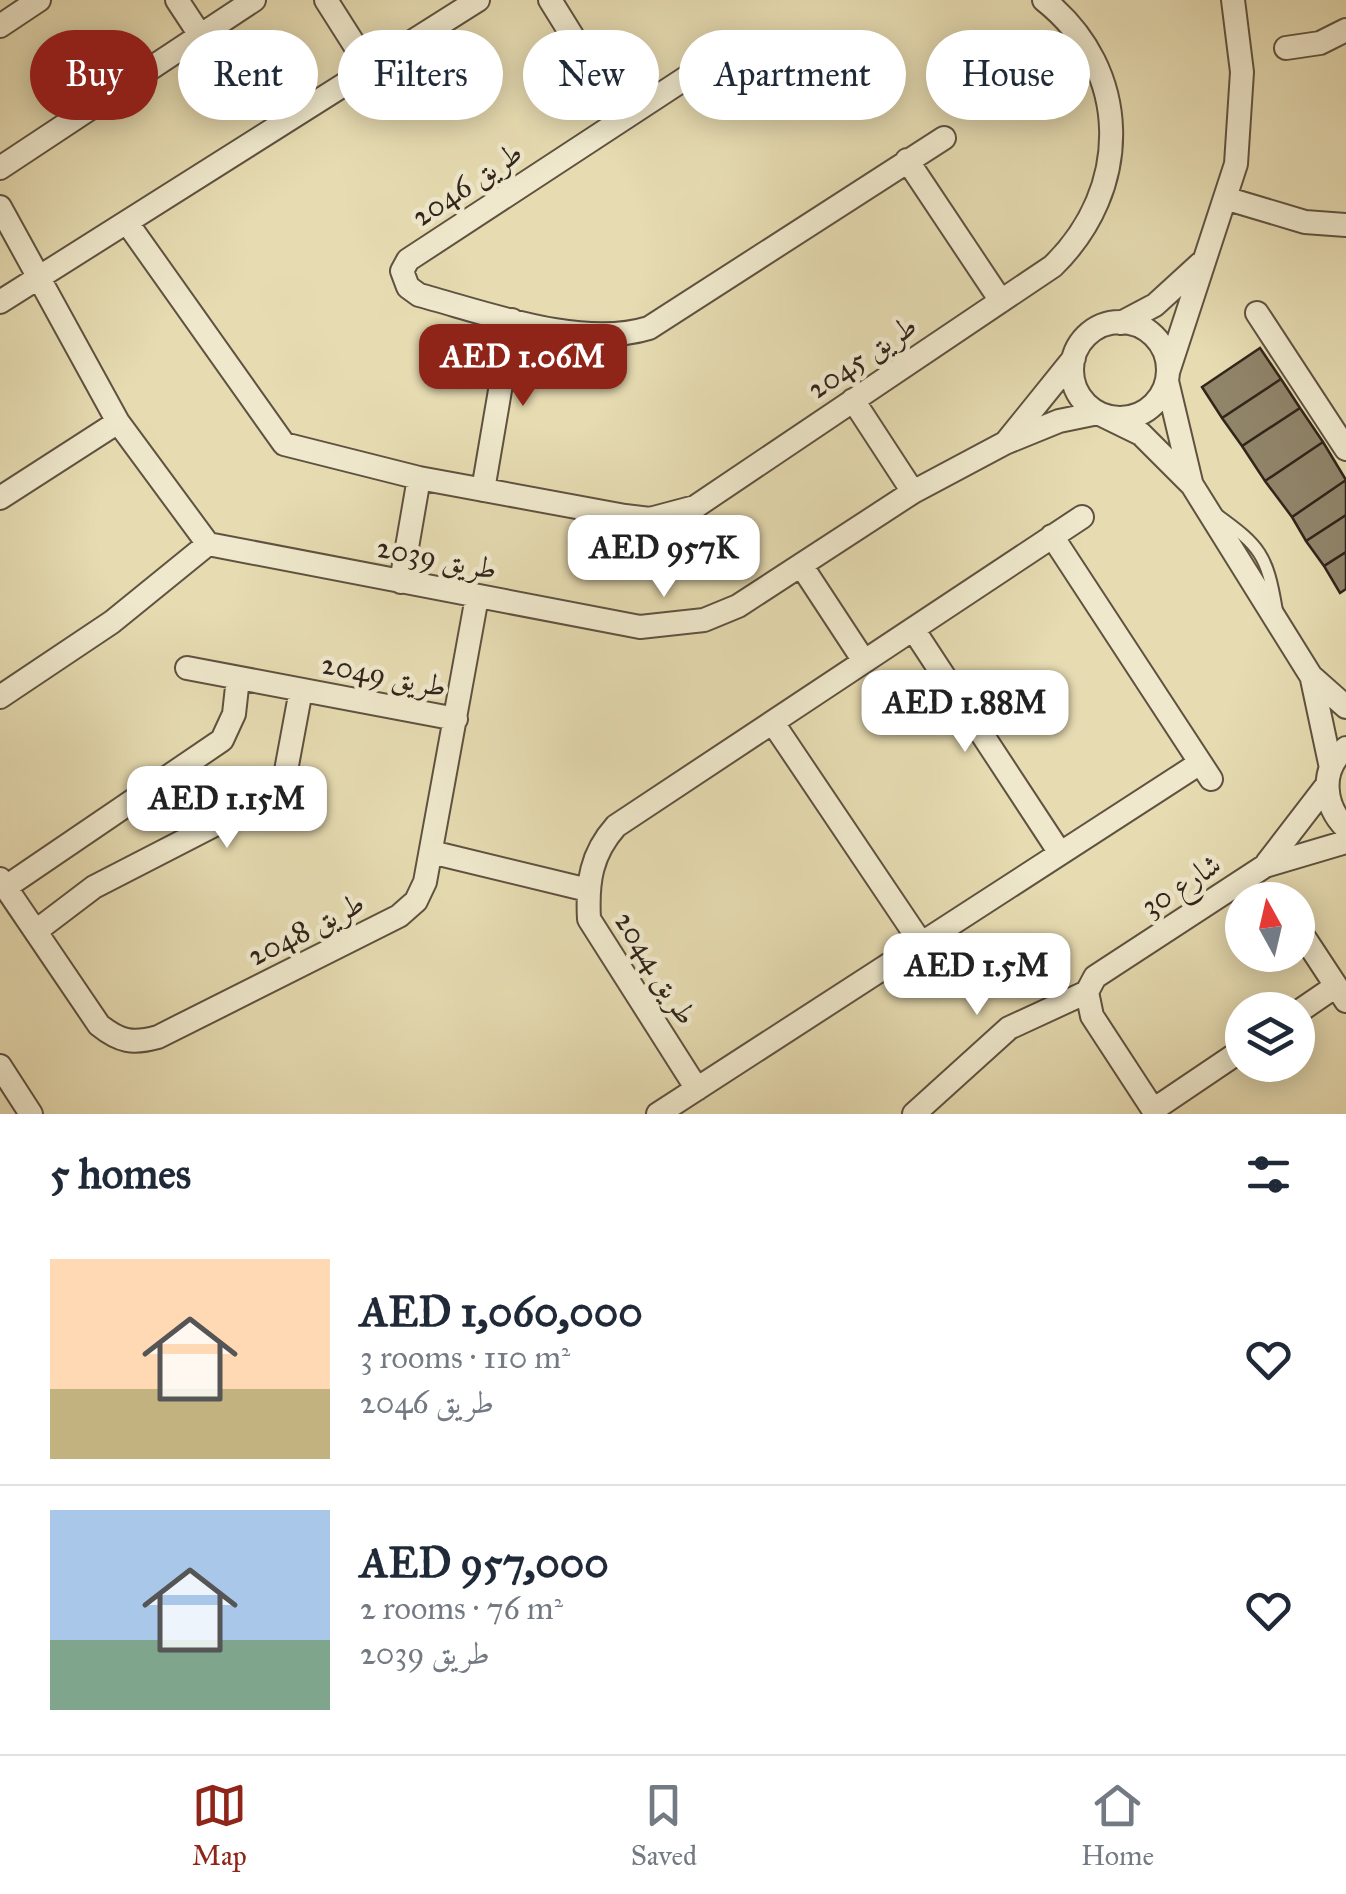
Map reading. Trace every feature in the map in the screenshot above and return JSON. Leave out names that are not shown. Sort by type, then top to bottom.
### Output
[{"type":"street","points":[[0,26],[39,0]]},
{"type":"street","points":[[177,0],[197,30]]},
{"type":"street","points":[[208,30],[254,0]]},
{"type":"street","points":[[326,0],[345,30]]},
{"type":"street","points":[[433,30],[478,0]]},
{"type":"street","points":[[550,0],[569,30]]},
{"type":"street","points":[[1098,414],[1114,418],[1139,414],[1159,398],[1202,263],[1228,200],[1242,110],[1233,0]]},
{"type":"street","name":"طريق 2045","points":[[128,224],[284,444],[482,490],[625,516],[672,515],[695,507],[1053,266],[1075,245],[1107,186],[1112,161],[1111,128],[1098,68],[1081,37],[1054,2]]},
{"type":"street","points":[[1286,48],[1320,44],[1346,30]]},
{"type":"street","points":[[0,168],[178,50]]},
{"type":"street","points":[[0,302],[338,92]]},
{"type":"street","name":"طريق 2046","points":[[616,120],[408,260],[402,271],[408,287],[419,295],[512,320],[602,336],[649,328],[944,138]]},
{"type":"street","points":[[908,160],[1001,301]]},
{"type":"street","points":[[1228,200],[1305,222],[1346,225]]},
{"type":"street","points":[[0,207],[118,422],[208,544],[112,622],[0,696]]},
{"type":"street","points":[[1202,263],[1155,305],[1088,336],[1074,358],[1075,386],[1098,414],[1141,434],[1192,485],[1312,676],[1346,707]]},
{"type":"street","points":[[1257,313],[1345,444]]},
{"type":"street","points":[[482,490],[512,320]]},
{"type":"street","points":[[1120,323],[1150,333],[1166,355],[1192,485]]},
{"type":"street","name":"طريق 2039","points":[[1005,443],[1074,358]]},
{"type":"street","points":[[852,400],[914,492]]},
{"type":"street","name":"طريق 2039","points":[[208,544],[640,627],[672,626],[704,620],[738,606],[914,492],[1005,443],[1059,422],[1098,414]]},
{"type":"street","points":[[0,498],[118,422]]},
{"type":"street","points":[[401,582],[420,478]]},
{"type":"street","name":"طريق 2044","points":[[697,1088],[597,938],[589,919],[588,890],[601,844],[616,826],[1082,516]]},
{"type":"street","points":[[658,1114],[1060,853],[1205,771],[1052,536]]},
{"type":"street","points":[[801,566],[864,662]]},
{"type":"street","name":"طريق 2048","points":[[3,883],[100,1025],[116,1039],[138,1043],[399,916],[416,901],[426,882],[478,597]]},
{"type":"street","points":[[913,629],[1060,853]]},
{"type":"street","name":"طريق 2049","points":[[187,668],[456,719]]},
{"type":"street","points":[[1312,676],[1329,777],[1329,803],[1346,828]]},
{"type":"street","points":[[3,883],[222,740],[234,714],[238,678]]},
{"type":"street","name":"طريق 2049","points":[[36,931],[94,887],[273,795],[284,776],[302,690]]},
{"type":"street","points":[[773,722],[921,943]]},
{"type":"street","name":"شارع 30","points":[[914,1114],[1009,1028],[1086,992],[1096,977],[1265,866],[1299,828],[1346,748]]},
{"type":"street","name":"شارع 30","points":[[1265,866],[1346,842]]},
{"type":"street","points":[[431,852],[588,890]]},
{"type":"street","points":[[1315,954],[1341,994],[1315,1005]]},
{"type":"street","points":[[1086,992],[1092,1016],[1155,1112],[1225,1062]]},
{"type":"street","points":[[0,1066],[31,1114]]},
{"type":"building","points":[[1260,348],[1281,379],[1222,418],[1202,387]]},
{"type":"building","points":[[1281,379],[1300,408],[1242,446],[1222,418]]},
{"type":"building","points":[[1300,408],[1323,442],[1265,481],[1242,446]]},
{"type":"building","points":[[1323,442],[1346,480],[1292,517],[1265,481]]},
{"type":"building","points":[[1346,480],[1346,515],[1306,541],[1292,517]]},
{"type":"building","points":[[1346,515],[1346,552],[1324,566],[1306,541]]},
{"type":"building","points":[[1346,552],[1346,589],[1340,593],[1324,566]]}]
